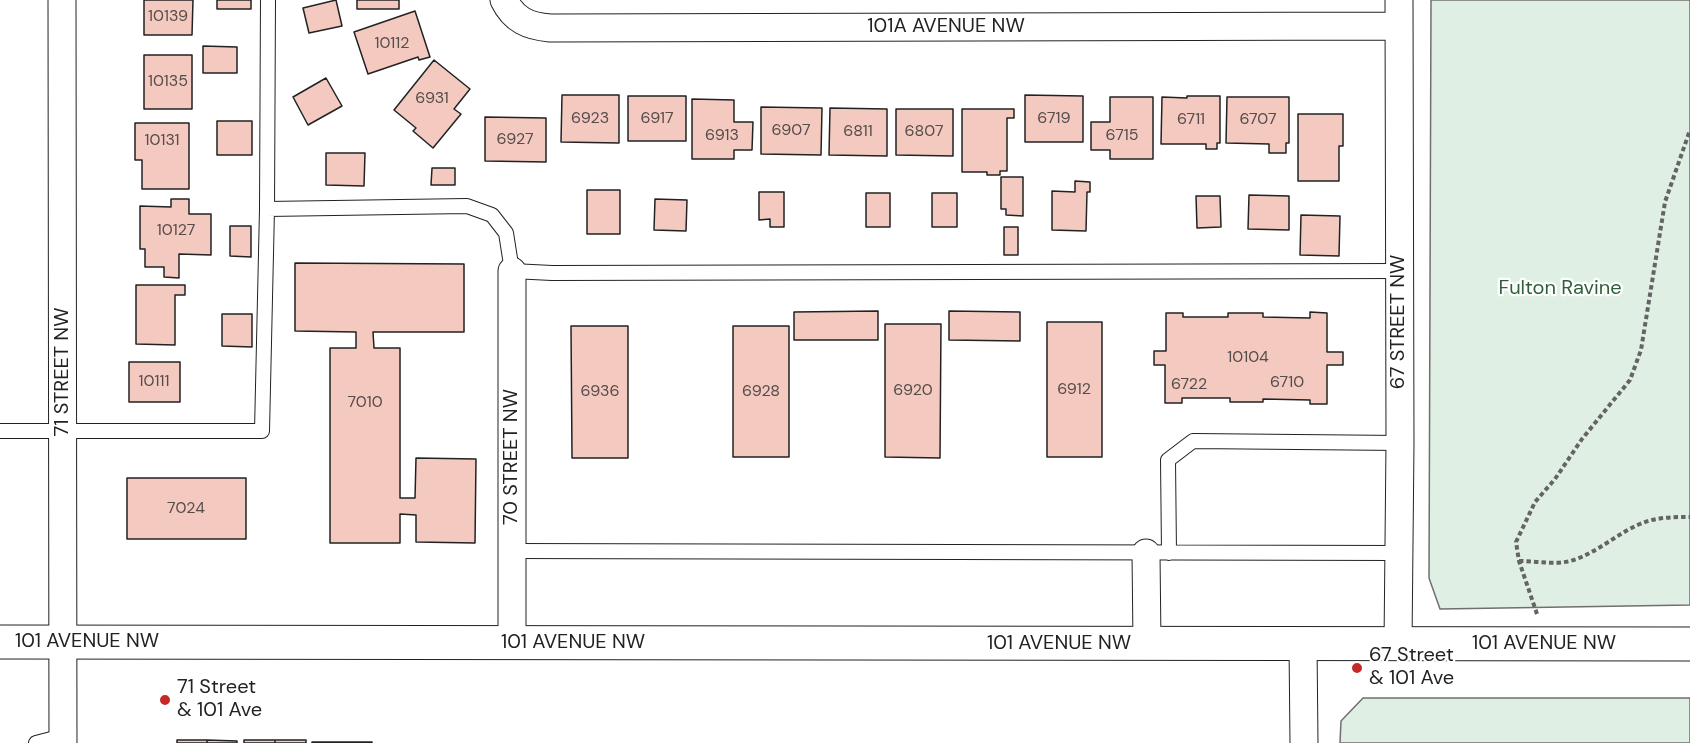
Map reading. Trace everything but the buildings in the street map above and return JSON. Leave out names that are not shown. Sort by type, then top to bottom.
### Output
[{"type":"main road","name":"101 AVENUE NW","points":[[0,642],[1690,644]]},
{"type":"street","name":"71 STREET NW","points":[[62,0],[63,739]]},
{"type":"street","name":"101A AVENUE NW","points":[[504,0],[518,19],[529,25],[550,28],[1399,13]]},
{"type":"street","name":"67 STREET NW","points":[[1398,644],[1399,13]]},
{"type":"street","name":"70 STREET NW","points":[[512,271],[512,643]]},
{"type":"street","name":"101 AVENUE NW","points":[[1147,644],[1158,553]]},
{"type":"street","points":[[1303,644],[1304,743]]},
{"type":"lane","points":[[0,430],[262,431],[267,209],[268,0]]},
{"type":"lane","points":[[267,209],[467,206],[492,215],[506,233],[512,271],[552,273],[1399,271]]},
{"type":"lane","points":[[1158,553],[1168,460],[1193,441],[1400,442]]},
{"type":"lane","points":[[512,551],[1398,553]]},
{"type":"lane","points":[[36,743],[63,739]]},
{"type":"path","points":[[1537,614],[1516,542],[1535,502],[1630,380],[1641,350],[1665,202],[1690,130]]},
{"type":"path","points":[[1520,561],[1555,563],[1569,561],[1582,557],[1638,524],[1666,517],[1690,517]]},
{"type":"green space","name":"Fulton Ravine","points":[[1431,0],[1690,0],[1690,605],[1440,609],[1429,578]]},
{"type":"green space","points":[[1363,698],[1690,698],[1690,743],[1340,743],[1341,721]]},
{"type":"place","name":"67 Street & 101 Ave","points":[[1357,668]]},
{"type":"place","name":"71 Street & 101 Ave","points":[[165,700]]}]
